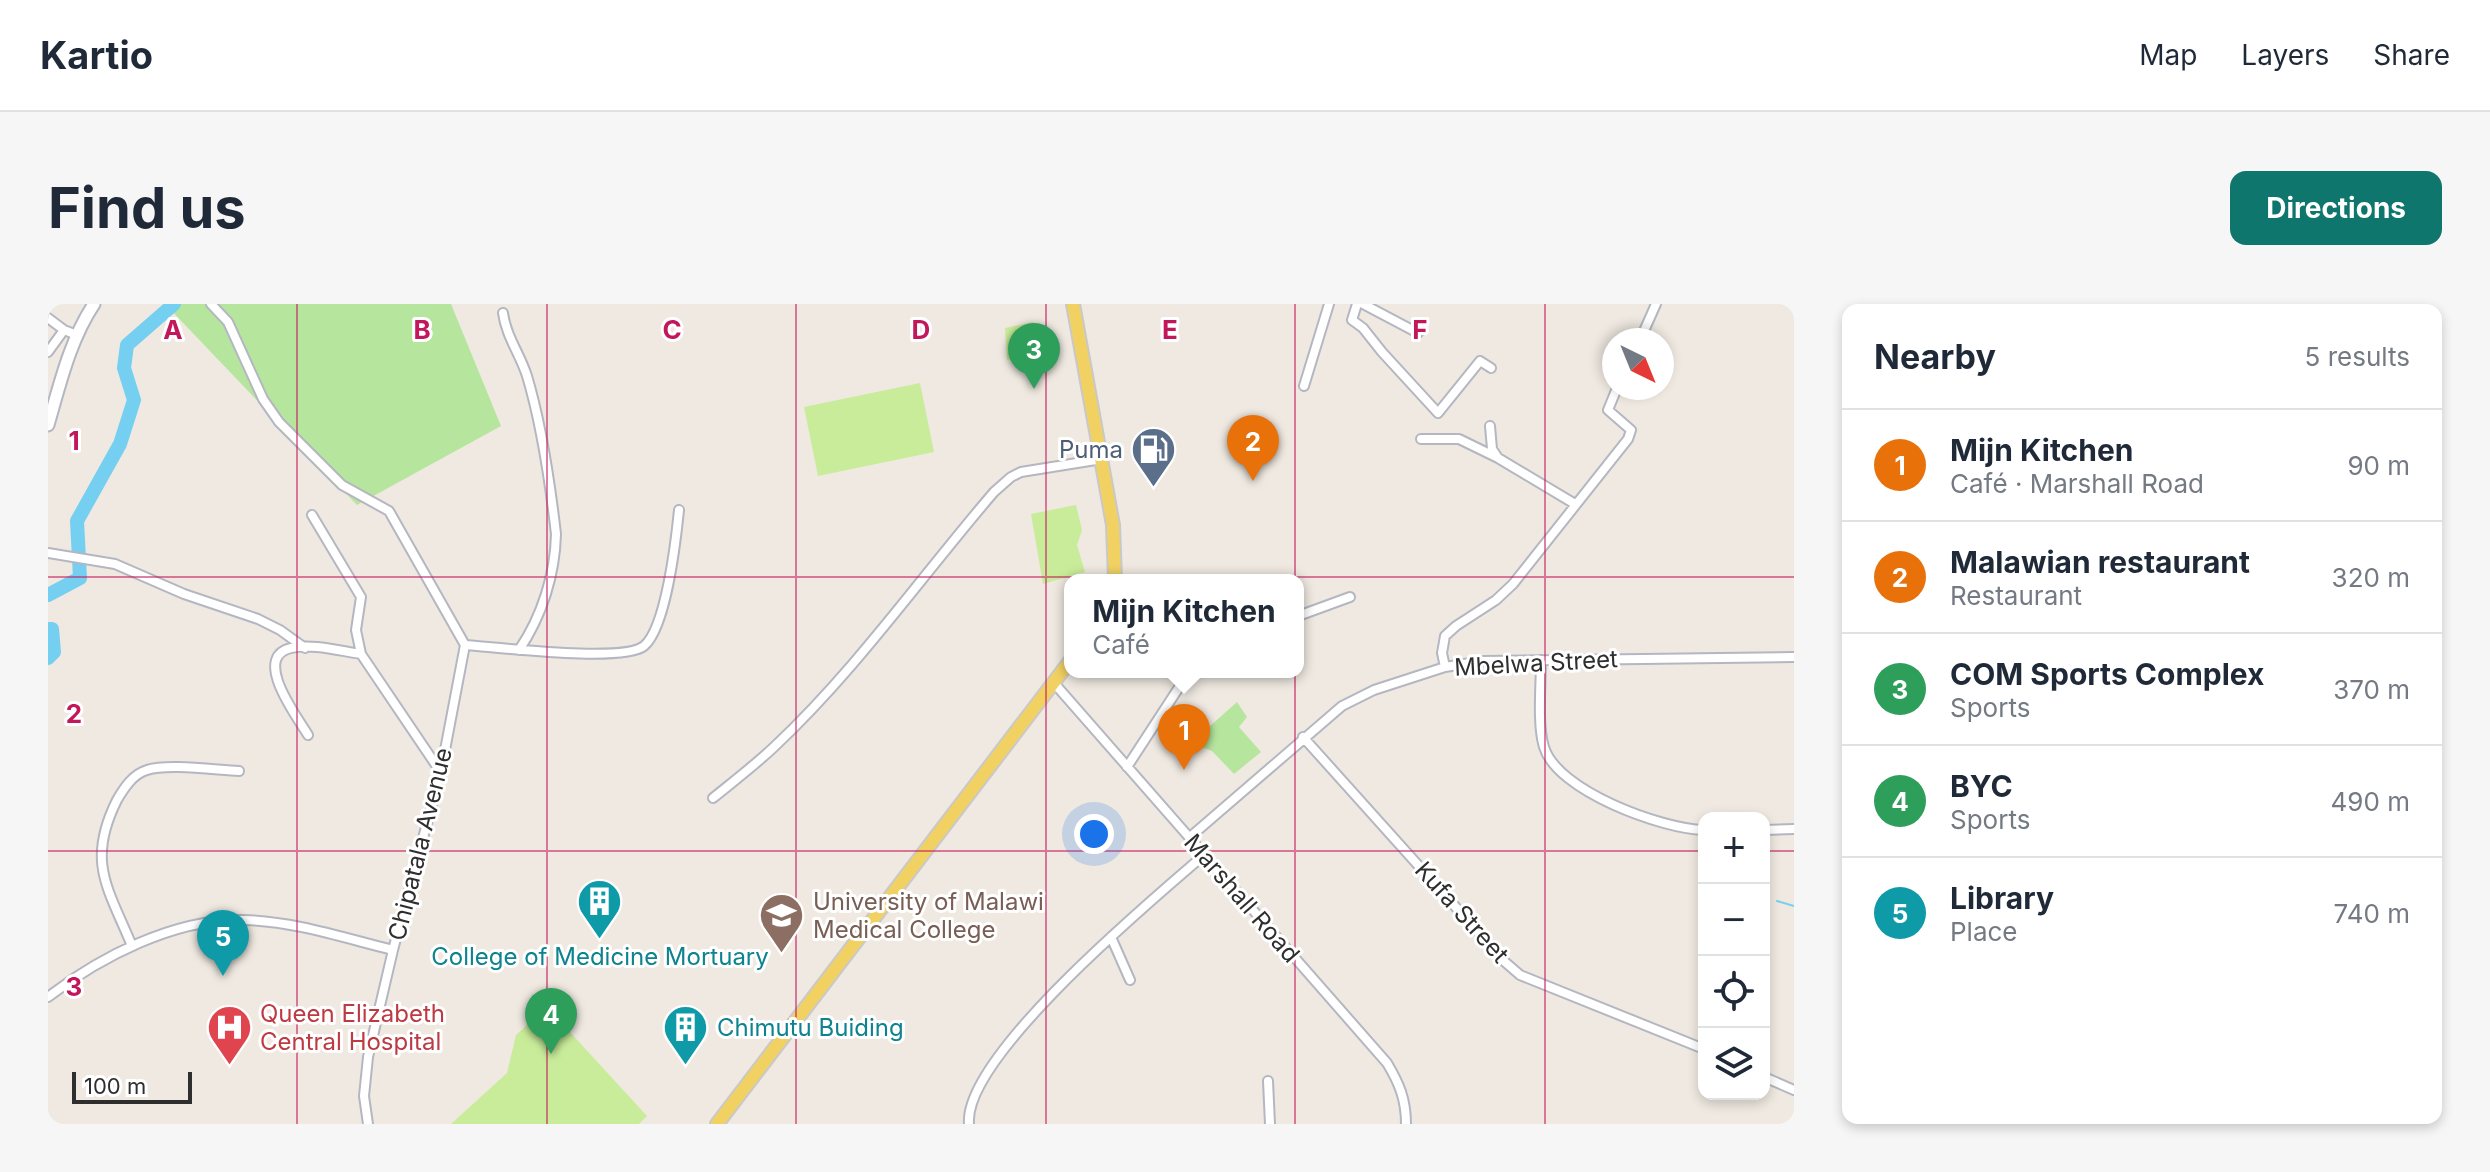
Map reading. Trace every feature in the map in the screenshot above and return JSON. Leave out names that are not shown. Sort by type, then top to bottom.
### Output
[{"type":"main road","points":[[48,425],[58,386],[77,335],[94,304]]},
{"type":"main road","points":[[1073,304],[1113,525],[1115,574]]},
{"type":"main road","points":[[717,1124],[1064,669]]},
{"type":"street","points":[[211,304],[228,322],[263,399],[279,422],[342,485],[389,511],[465,645],[625,653],[641,649],[653,635],[672,570],[679,510]]},
{"type":"street","points":[[1304,386],[1329,304]]},
{"type":"street","points":[[1357,304],[1352,320],[1363,328],[1438,413],[1480,361],[1491,368]]},
{"type":"street","points":[[1363,304],[1418,333]]},
{"type":"street","points":[[1645,328],[1656,304]]},
{"type":"street","points":[[503,313],[534,403],[556,534],[556,556],[544,599],[519,650]]},
{"type":"street","points":[[48,318],[77,335]]},
{"type":"street","points":[[48,352],[64,330]]},
{"type":"street","points":[[1445,667],[1442,653],[1445,636],[1513,584],[1628,439],[1629,425],[1608,410],[1612,400]]},
{"type":"street","points":[[1490,426],[1492,449],[1498,458]]},
{"type":"street","points":[[1421,439],[1459,439],[1498,458],[1575,504]]},
{"type":"street","points":[[713,798],[774,748],[870,642],[984,503],[1011,477],[1021,472],[1102,459]]},
{"type":"street","points":[[312,515],[361,597],[356,630],[361,654],[441,771]]},
{"type":"street","points":[[48,553],[115,564],[184,594],[258,619],[305,648]]},
{"type":"street","points":[[1304,614],[1350,597]]},
{"type":"street","name":"Chipatala Avenue","points":[[368,1124],[365,1077],[393,950],[441,771],[465,645]]},
{"type":"street","points":[[308,735],[287,701],[275,673],[279,656],[292,648],[361,654]]},
{"type":"street","name":"Mbelwa Street","points":[[1190,837],[1303,737],[1356,698],[1445,667],[1483,661],[1794,657]]},
{"type":"street","points":[[1541,660],[1544,747],[1553,765],[1594,797],[1664,822],[1698,829]]},
{"type":"street","points":[[1127,767],[1185,678]]},
{"type":"street","name":"Marshall Road","points":[[1054,683],[1387,1063],[1402,1089],[1406,1124]]},
{"type":"street","name":"Kufa Street","points":[[1303,737],[1520,975],[1698,1047]]},
{"type":"street","points":[[132,946],[104,879],[100,861],[101,841],[123,790],[136,776],[147,770],[239,771]]},
{"type":"street","points":[[1770,830],[1794,829]]},
{"type":"street","points":[[969,1124],[972,1097],[993,1065],[1047,998],[1204,855]]},
{"type":"street","points":[[48,997],[93,965],[132,946],[213,922],[241,919],[273,922],[393,950]]},
{"type":"street","points":[[1111,937],[1130,980]]},
{"type":"street","points":[[1770,1080],[1794,1090]]},
{"type":"street","points":[[1268,1081],[1270,1124]]},
{"type":"green space","points":[[165,304],[451,304],[501,426],[357,505]]},
{"type":"green space","points":[[1033,322],[1037,353],[1007,360],[1005,328]]},
{"type":"green space","points":[[920,383],[934,452],[818,476],[804,407]]},
{"type":"green space","points":[[1076,505],[1082,530],[1077,545],[1085,572],[1064,574],[1064,578],[1043,584],[1031,514]]},
{"type":"green space","points":[[1237,702],[1247,717],[1239,727],[1261,752],[1234,774],[1212,751],[1189,738],[1209,727]]},
{"type":"green space","points":[[547,1007],[647,1116],[639,1124],[451,1124],[507,1073],[516,1035]]},
{"type":"waterway","points":[[48,595],[80,578],[77,521],[120,444],[134,400],[124,368],[127,345],[174,304]]},
{"type":"waterway","points":[[48,629],[52,629],[54,652],[48,658]]},
{"type":"waterway","points":[[1777,901],[1794,906]]},
{"type":"place","name":"COM Sports Complex","points":[[1034,389]]},
{"type":"place","name":"Malawian restaurant","points":[[1253,481]]},
{"type":"place","name":"Puma","points":[[1154,488]]},
{"type":"place","name":"Mijn Kitchen","points":[[1184,770]]},
{"type":"place","name":"College of Medicine Mortuary","points":[[600,941]]},
{"type":"place","name":"University of Malawi Medical College","points":[[782,954]]},
{"type":"place","name":"Library","points":[[223,976]]},
{"type":"place","name":"BYC","points":[[551,1054]]},
{"type":"place","name":"Queen Elizabeth Central Hospital","points":[[229,1066]]},
{"type":"place","name":"Chimutu Buiding","points":[[686,1066]]}]
